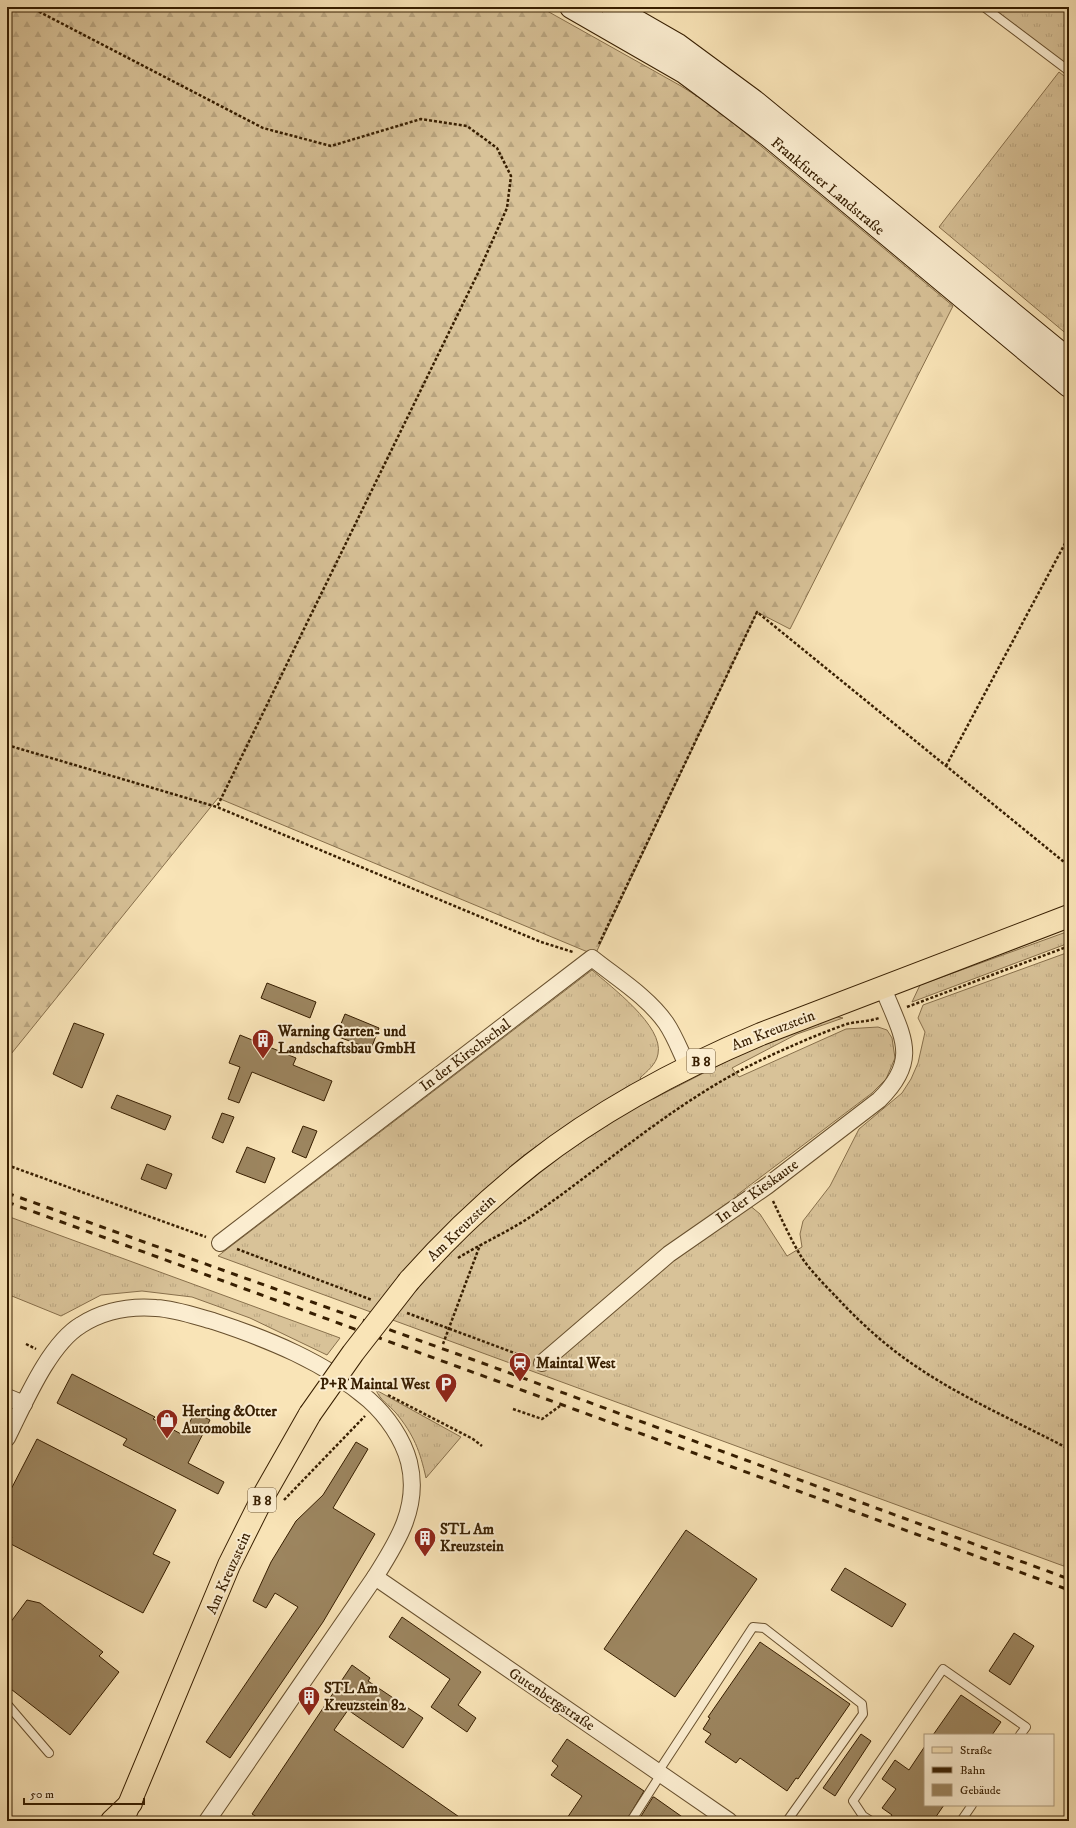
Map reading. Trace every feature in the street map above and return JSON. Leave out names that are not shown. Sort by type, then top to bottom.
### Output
[{"type":"main road","name":"Frankfurter Landstraße","points":[[571,7],[678,68],[715,94],[769,136],[1069,386]]},
{"type":"main road","name":"Frankfurter Landstraße","points":[[612,7],[678,45],[754,101],[1069,360]]},
{"type":"main road","name":"Am Kreuzstein","points":[[127,1812],[229,1565],[265,1493],[310,1414],[352,1353],[410,1280],[442,1244],[533,1163],[594,1121],[642,1092],[688,1067],[760,1034],[1069,916]]},
{"type":"main road","points":[[112,1821],[127,1812]]},
{"type":"street","points":[[592,958],[648,1003],[659,1015],[666,1024],[688,1067]]},
{"type":"street","name":"In der Kirschschal","points":[[220,1243],[592,958]]},
{"type":"street","name":"In der Kieskaute","points":[[542,1363],[669,1254],[767,1186],[879,1100],[890,1089],[901,1072],[905,1056],[904,1040],[883,988]]},
{"type":"street","points":[[7,1438],[24,1404],[56,1348],[66,1337],[79,1326],[91,1319],[120,1310],[156,1308],[199,1317],[283,1347],[341,1380],[374,1405],[391,1426],[406,1451],[409,1464],[412,1495],[408,1516],[402,1531],[376,1577],[207,1821]]},
{"type":"street","points":[[7,1397],[24,1404]]},
{"type":"street","name":"Gutenbergstraße","points":[[376,1577],[729,1821]]},
{"type":"lane","points":[[984,7],[1069,71]]},
{"type":"lane","points":[[630,1821],[659,1773],[753,1627],[764,1628],[862,1704],[863,1714],[787,1821]]},
{"type":"lane","points":[[871,1821],[863,1816],[853,1801],[943,1669],[1026,1727],[1021,1734]]},
{"type":"lane","points":[[7,1704],[49,1753]]},
{"type":"lane","points":[[961,1821],[971,1806]]},
{"type":"path","points":[[30,7],[263,128],[331,146],[420,119],[467,126],[497,148],[511,176],[507,208],[478,272],[217,807]]},
{"type":"path","points":[[946,766],[1069,536]]},
{"type":"path","points":[[7,745],[217,807],[541,942],[592,958],[757,612],[1069,866]]},
{"type":"path","points":[[452,1263],[480,1244],[513,1228],[536,1213],[642,1132],[683,1104],[720,1082],[794,1045],[846,1025],[867,1022],[893,1013],[1069,946]]},
{"type":"path","points":[[7,1165],[220,1243]]},
{"type":"path","points":[[767,1186],[787,1231],[803,1258],[832,1293],[879,1337],[904,1358],[972,1400],[1069,1449]]},
{"type":"path","points":[[443,1344],[480,1244]]},
{"type":"path","points":[[386,1394],[473,1439],[482,1446]]},
{"type":"path","points":[[513,1408],[542,1419],[560,1406]]},
{"type":"path","points":[[283,1501],[358,1426]]},
{"type":"green space","points":[[7,7],[540,7],[681,86],[714,107],[953,306],[790,629],[757,612],[595,955],[218,798],[7,1059]]},
{"type":"green space","points":[[991,7],[1069,7],[1069,66]]},
{"type":"green space","points":[[1059,72],[1069,80],[1069,336],[939,227]]},
{"type":"green space","points":[[1069,931],[1069,943],[912,1002],[920,985]]},
{"type":"green space","points":[[1069,952],[1069,1568],[218,1256],[592,970],[634,1008],[653,1031],[658,1043],[657,1058],[651,1068],[640,1078],[653,1099],[725,1062],[789,1033],[833,1016],[843,1018],[797,1034],[732,1068],[739,1077],[846,1029],[878,1027],[887,1030],[892,1038],[895,1058],[886,1079],[872,1093],[737,1195],[760,1214],[787,1256],[802,1247],[800,1234],[803,1221],[830,1186],[859,1129],[902,1093],[911,1079],[918,1063],[925,1032],[918,1018],[923,1005]]},
{"type":"green space","points":[[7,1216],[340,1338],[327,1355],[250,1318],[192,1297],[142,1291],[101,1295],[61,1316],[7,1294]]},
{"type":"green space","points":[[376,1390],[461,1437],[426,1478],[419,1451],[412,1436],[396,1413],[382,1400]]},
{"type":"building","points":[[267,983],[316,1002],[310,1018],[261,998]]},
{"type":"building","points":[[345,1014],[379,1028],[371,1049],[336,1036]]},
{"type":"building","points":[[74,1023],[104,1034],[82,1088],[53,1074]]},
{"type":"building","points":[[240,1035],[296,1058],[293,1065],[332,1081],[324,1101],[252,1072],[239,1103],[228,1099],[240,1067],[229,1063]]},
{"type":"building","points":[[117,1095],[171,1116],[165,1130],[111,1108]]},
{"type":"building","points":[[222,1113],[234,1117],[223,1143],[212,1138]]},
{"type":"building","points":[[303,1126],[317,1131],[306,1158],[292,1152]]},
{"type":"building","points":[[247,1147],[275,1158],[265,1183],[236,1172]]},
{"type":"building","points":[[147,1164],[172,1174],[166,1189],[141,1179]]},
{"type":"building","points":[[72,1374],[155,1417],[153,1419],[183,1435],[195,1412],[210,1420],[188,1463],[224,1482],[218,1494],[123,1445],[127,1439],[57,1403]]},
{"type":"building","points":[[37,1439],[176,1510],[153,1554],[170,1562],[143,1613],[9,1543],[12,1537],[7,1534],[7,1497]]},
{"type":"building","points":[[356,1442],[368,1449],[333,1508],[375,1534],[323,1622],[230,1758],[206,1742],[298,1607],[275,1593],[266,1608],[253,1601],[271,1562],[296,1521],[323,1495]]},
{"type":"building","points":[[686,1530],[757,1579],[675,1697],[604,1649]]},
{"type":"building","points":[[845,1568],[906,1604],[892,1627],[831,1590]]},
{"type":"building","points":[[27,1600],[40,1603],[103,1652],[99,1656],[119,1672],[70,1735],[7,1686],[7,1627]]},
{"type":"building","points":[[402,1617],[481,1672],[458,1705],[476,1718],[467,1732],[431,1707],[450,1679],[389,1637]]},
{"type":"building","points":[[1014,1633],[1034,1646],[1010,1685],[989,1671]]},
{"type":"building","points":[[760,1642],[850,1704],[798,1779],[796,1778],[787,1791],[740,1758],[736,1763],[705,1742],[711,1734],[703,1729],[710,1718],[708,1717]]},
{"type":"building","points":[[352,1665],[370,1678],[368,1681],[423,1718],[403,1748],[348,1710],[334,1730],[465,1821],[263,1821],[252,1814]]},
{"type":"building","points":[[961,1695],[1001,1722],[993,1734],[934,1734]]},
{"type":"building","points":[[861,1734],[871,1741],[835,1796],[823,1788]]},
{"type":"building","points":[[567,1739],[644,1791],[626,1821],[565,1821],[582,1796],[551,1775],[558,1766],[552,1761]]},
{"type":"building","points":[[924,1748],[924,1806],[943,1806],[933,1821],[888,1821],[892,1815],[882,1808],[896,1789],[882,1779],[895,1760],[909,1770]]},
{"type":"building","points":[[654,1797],[688,1821],[638,1821]]},
{"type":"railway","points":[[7,1193],[474,1360],[1069,1579]]},
{"type":"railway","points":[[7,1202],[1069,1590]]},
{"type":"place","name":"Warning Garten- und Landschaftsbau GmbH","points":[[263,1060]]},
{"type":"place","name":"Maintal West","points":[[520,1382]]},
{"type":"place","name":"P+R Maintal West","points":[[446,1404]]},
{"type":"place","name":"Herting &Otter Automobile","points":[[167,1440]]},
{"type":"place","name":"STL Am Kreuzstein","points":[[425,1558]]},
{"type":"place","name":"STL Am Kreuzstein 82","points":[[309,1716]]}]
